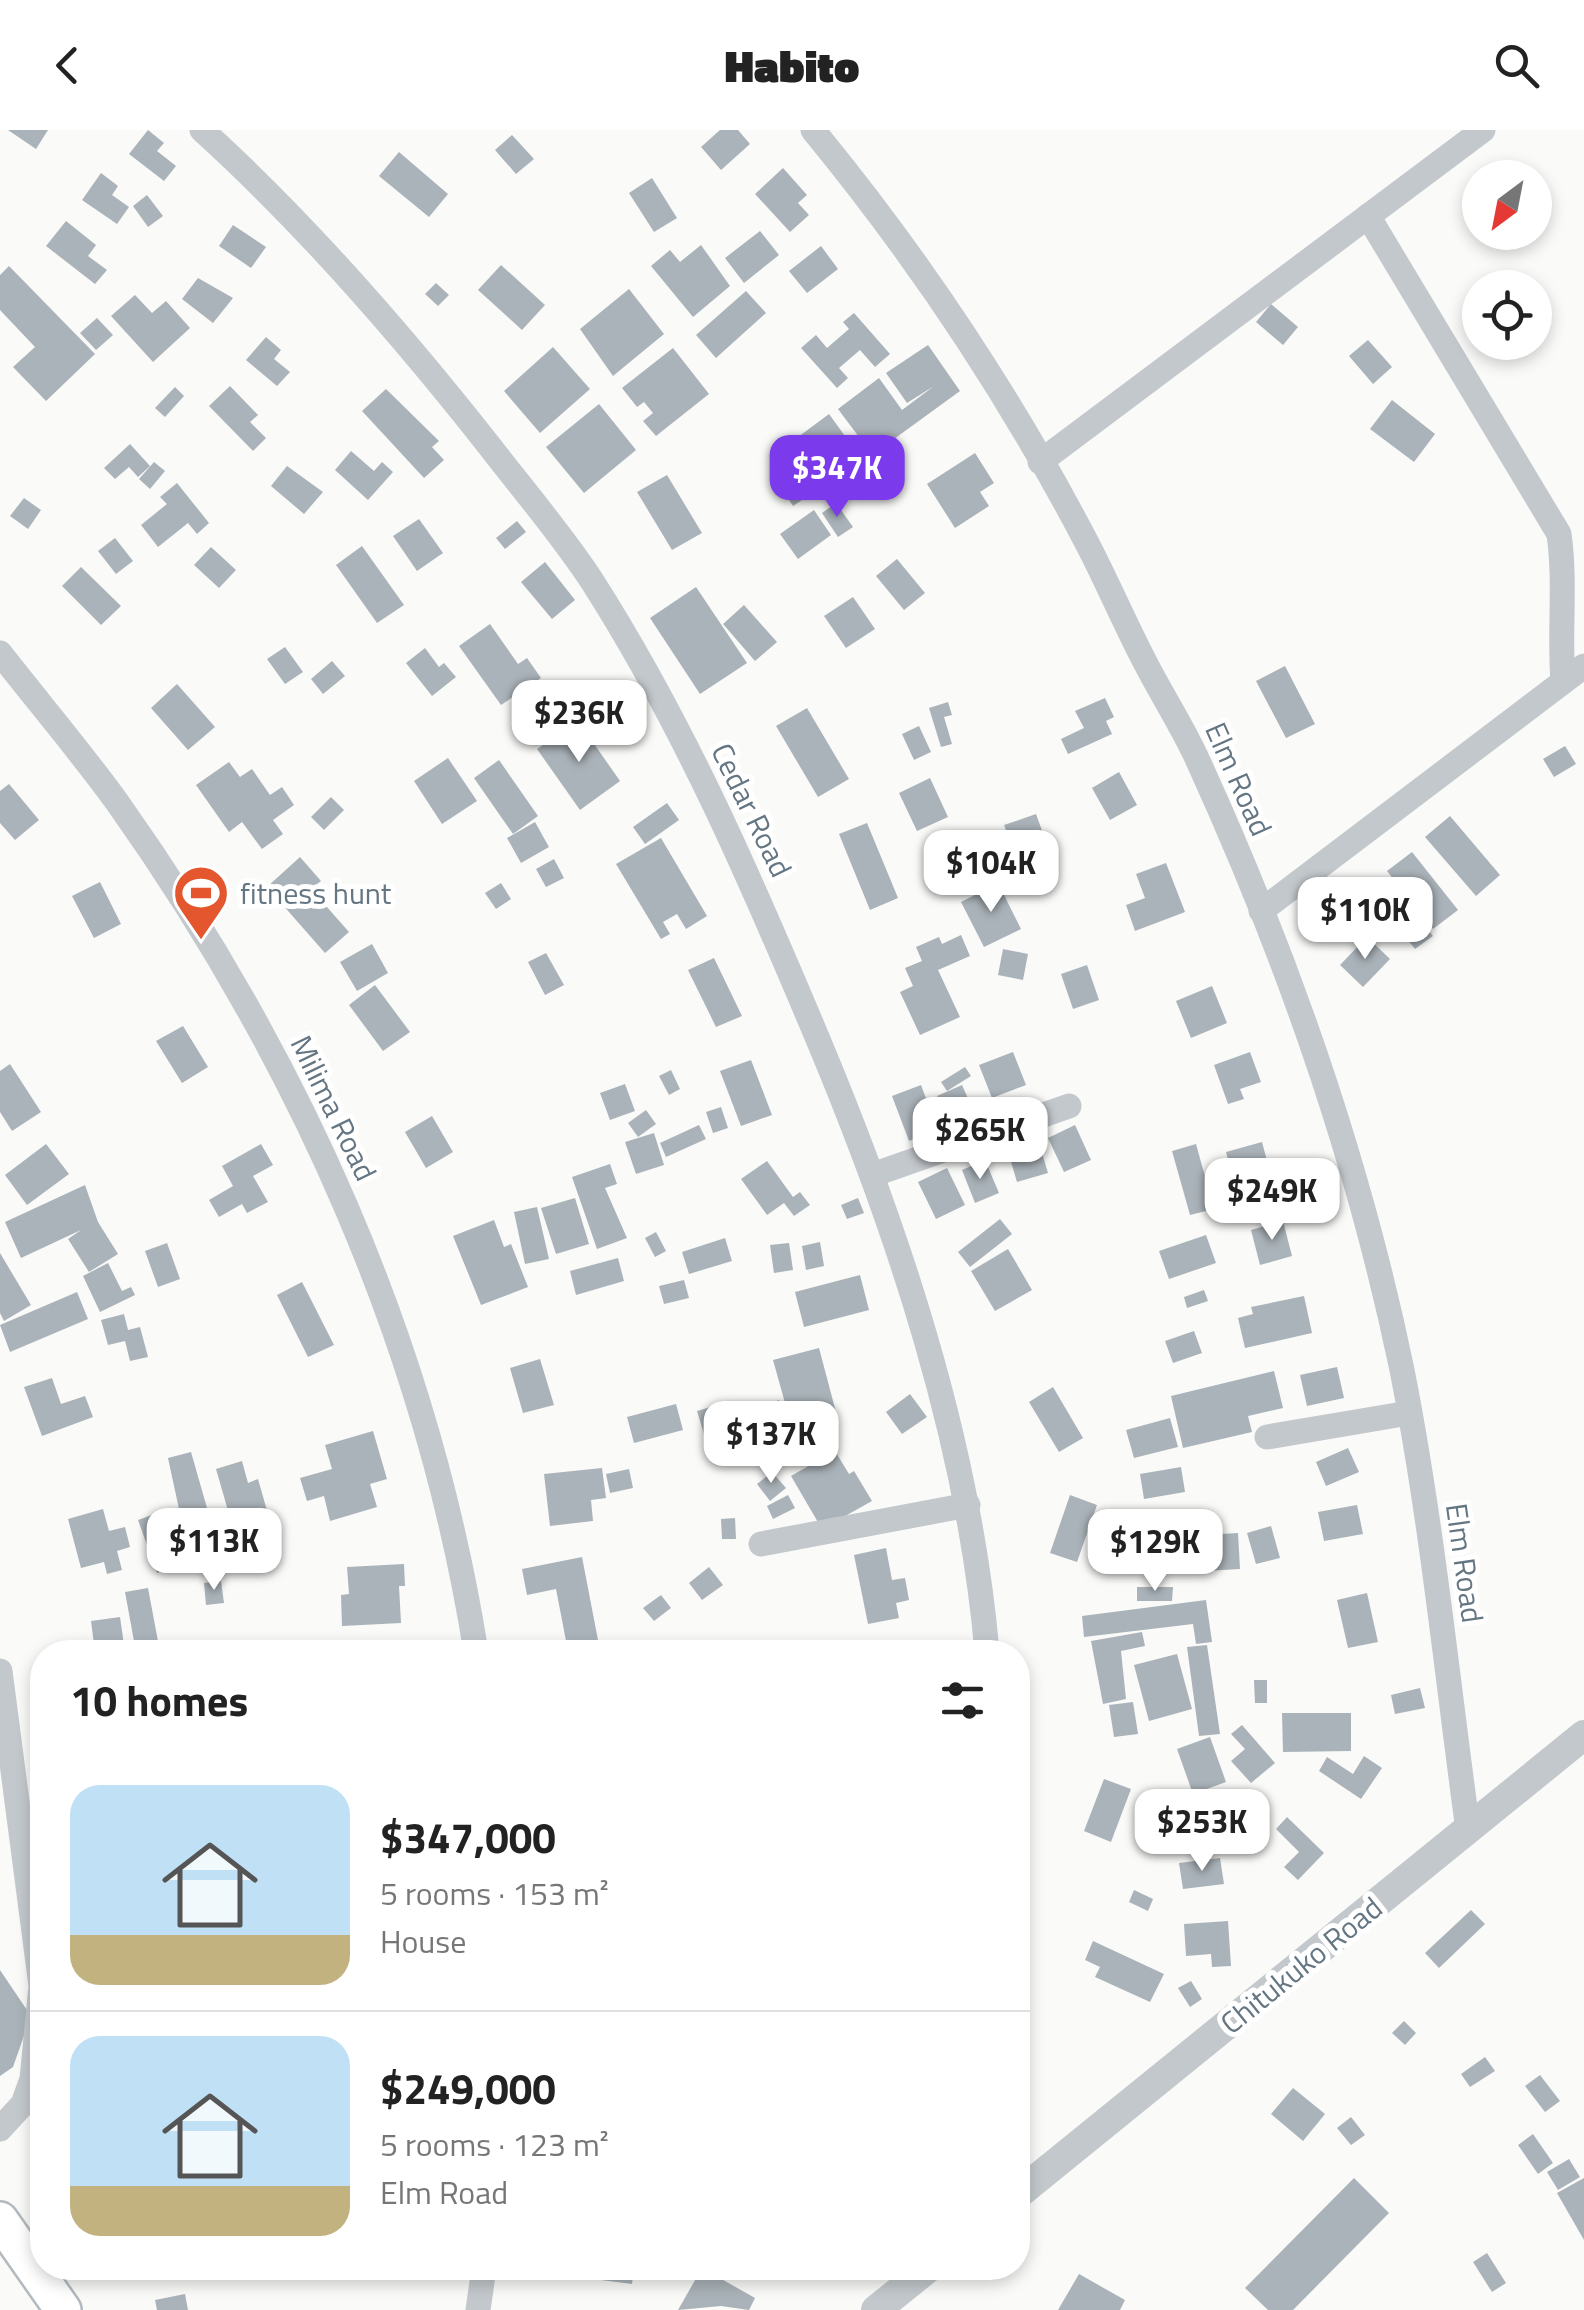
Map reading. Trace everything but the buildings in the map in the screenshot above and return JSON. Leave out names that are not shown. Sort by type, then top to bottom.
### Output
[{"type":"main road","points":[[0,2220],[30,2262]]},
{"type":"main road","points":[[43,2280],[64,2310]]},
{"type":"street","name":"Cedar Road","points":[[202,130],[350,279],[426,366],[590,580],[745,863],[875,1174],[968,1505],[986,1640]]},
{"type":"street","name":"Elm Road","points":[[812,130],[934,286],[1088,545],[1198,760],[1261,911],[1321,1072],[1366,1221],[1409,1413],[1468,1830]]},
{"type":"street","points":[[1040,462],[1483,130]]},
{"type":"street","points":[[1368,216],[1559,534],[1565,579],[1560,637],[1563,682]]},
{"type":"street","name":"Milima Road","points":[[0,653],[116,802],[153,857],[224,968],[296,1098],[390,1309],[436,1466],[473,1640]]},
{"type":"street","points":[[1261,911],[1584,666]]},
{"type":"street","points":[[875,1174],[1068,1106]]},
{"type":"street","points":[[1266,1437],[1409,1413]]},
{"type":"street","points":[[760,1544],[968,1505]]},
{"type":"street","points":[[0,1672],[30,1902]]},
{"type":"street","name":"Chitukuko Road","points":[[1030,2184],[1584,1735]]},
{"type":"street","points":[[0,2129],[23,2104],[30,2085]]},
{"type":"street","points":[[478,2310],[482,2280]]},
{"type":"street","points":[[876,2310],[913,2280]]},
{"type":"place","name":"fitness hunt","points":[[201,942]]}]
